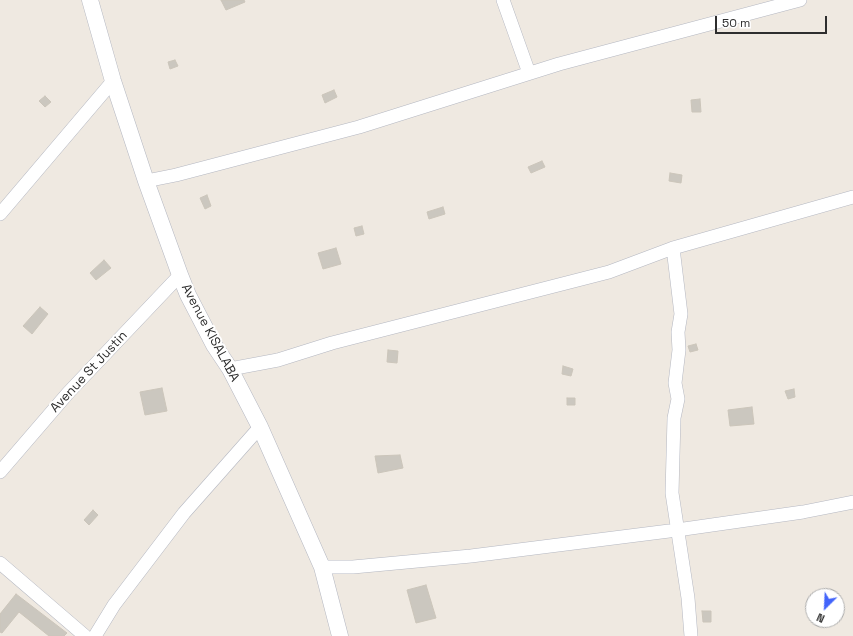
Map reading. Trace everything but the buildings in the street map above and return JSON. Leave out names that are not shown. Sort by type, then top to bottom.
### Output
[{"type":"street","name":"Avenue KISALABA","points":[[90,0],[113,81],[146,181],[180,275],[188,295],[214,346],[230,369],[260,427],[322,567],[340,636]]},
{"type":"street","points":[[504,0],[529,73]]},
{"type":"street","points":[[146,181],[176,175],[359,127],[559,64],[800,0]]},
{"type":"street","points":[[0,214],[113,81]]},
{"type":"street","points":[[230,369],[278,360],[332,342],[609,272],[672,248],[853,197]]},
{"type":"street","points":[[672,248],[681,314],[678,332],[679,350],[675,383],[678,399],[674,418],[672,493],[688,598],[691,636]]},
{"type":"street","name":"Avenue St Justin","points":[[0,472],[68,393],[180,275]]},
{"type":"street","points":[[95,636],[114,605],[184,512],[260,427]]},
{"type":"street","points":[[322,567],[353,567],[471,556],[677,530],[803,512],[853,502]]},
{"type":"street","points":[[0,563],[85,636]]}]
